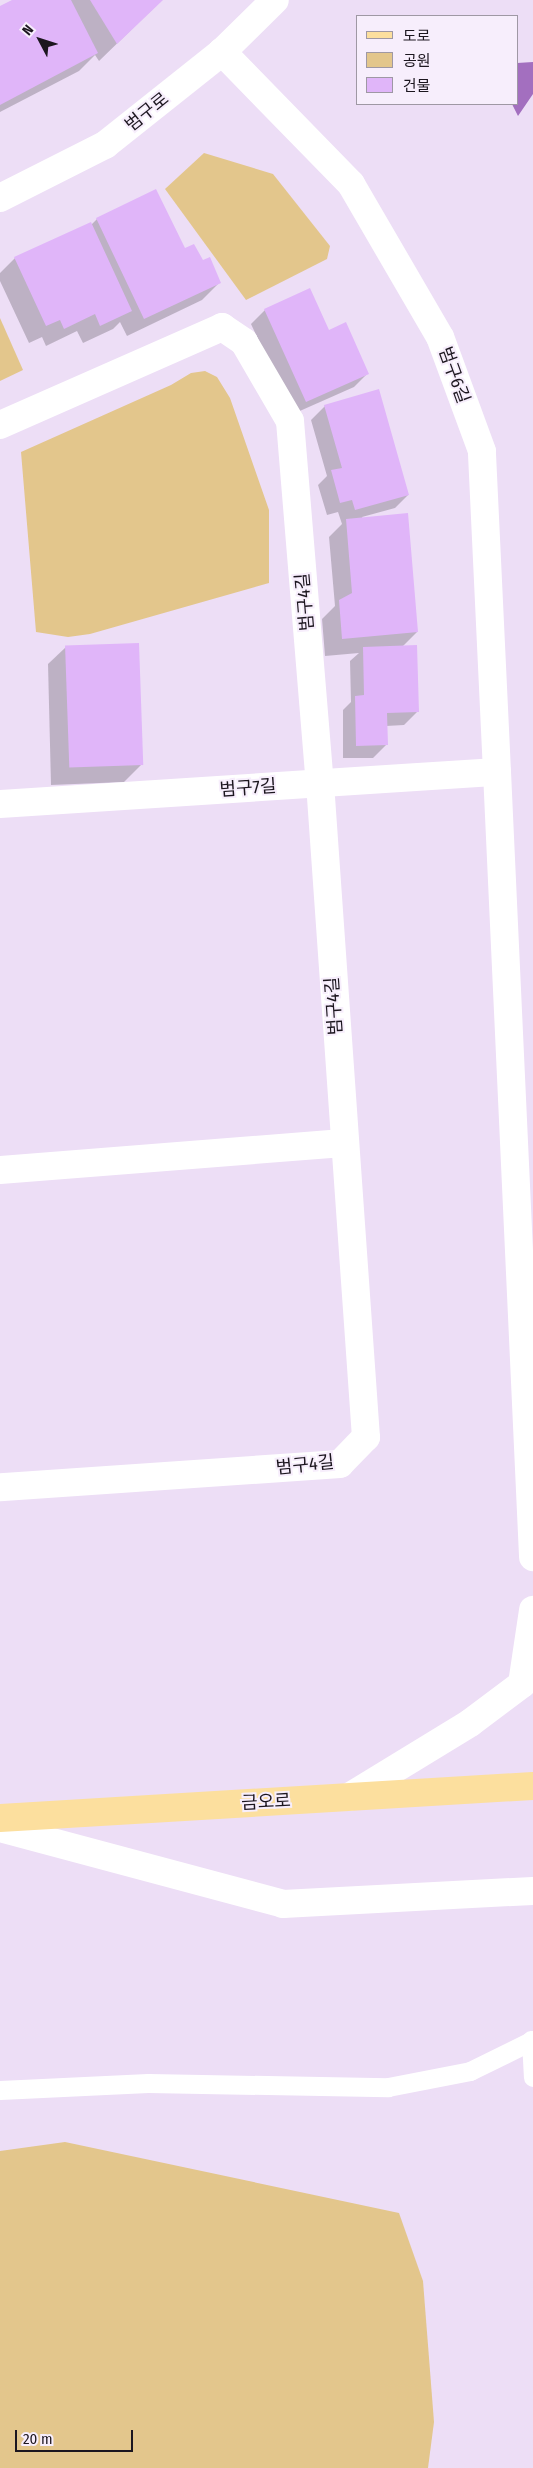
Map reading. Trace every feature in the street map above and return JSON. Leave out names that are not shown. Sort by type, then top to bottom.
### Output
[{"type":"main road","name":"금오로","points":[[0,1818],[533,1786]]},
{"type":"street","name":"범구로","points":[[0,198],[105,145],[222,52],[275,0]]},
{"type":"street","name":"범구6길","points":[[222,52],[351,184],[440,337],[482,451],[520,1282]]},
{"type":"street","name":"범구4길","points":[[0,425],[222,327],[244,342],[290,421],[320,783],[343,1143],[366,1437],[340,1464],[0,1487]]},
{"type":"street","name":"범구7길","points":[[0,804],[497,772]]},
{"type":"street","points":[[0,1170],[343,1143]]},
{"type":"street","points":[[520,1282],[533,1324]]},
{"type":"street","points":[[520,1282],[533,1556]]},
{"type":"street","points":[[349,1797],[470,1723],[522,1684],[533,1610]]},
{"type":"street","points":[[0,1828],[282,1904],[533,1891]]},
{"type":"lane","points":[[0,2090],[148,2083],[388,2087],[470,2071],[532,2040],[533,2077]]},
{"type":"green space","points":[[204,153],[273,174],[330,246],[327,259],[246,300],[165,189]]},
{"type":"green space","points":[[0,318],[23,370],[0,381]]},
{"type":"green space","points":[[205,371],[217,377],[230,398],[269,510],[269,583],[90,634],[68,637],[36,632],[21,452],[171,385],[191,373]]},
{"type":"green space","points":[[65,2142],[399,2213],[423,2281],[434,2422],[428,2468],[0,2468],[0,2151]]},
{"type":"shaded area","points":[[533,62],[533,94],[518,116],[512,105],[518,105],[518,63]]},
{"type":"building","points":[[12,0],[71,0],[98,53],[0,105],[0,6]]},
{"type":"building","points":[[90,0],[163,0],[117,44]]},
{"type":"building","points":[[156,189],[185,248],[194,244],[203,260],[210,257],[221,283],[144,319],[96,218]]},
{"type":"building","points":[[91,222],[132,311],[100,326],[95,314],[64,329],[60,320],[46,326],[14,257]]},
{"type":"building","points":[[310,288],[329,330],[346,322],[369,374],[306,402],[264,309]]},
{"type":"building","points":[[379,389],[409,495],[355,510],[352,500],[340,503],[331,470],[342,468],[324,405]]},
{"type":"building","points":[[408,513],[418,632],[342,639],[339,600],[352,593],[346,519]]},
{"type":"building","points":[[139,643],[143,765],[69,768],[65,646]]},
{"type":"building","points":[[417,645],[419,712],[387,713],[388,745],[356,746],[355,696],[364,695],[363,647]]}]
